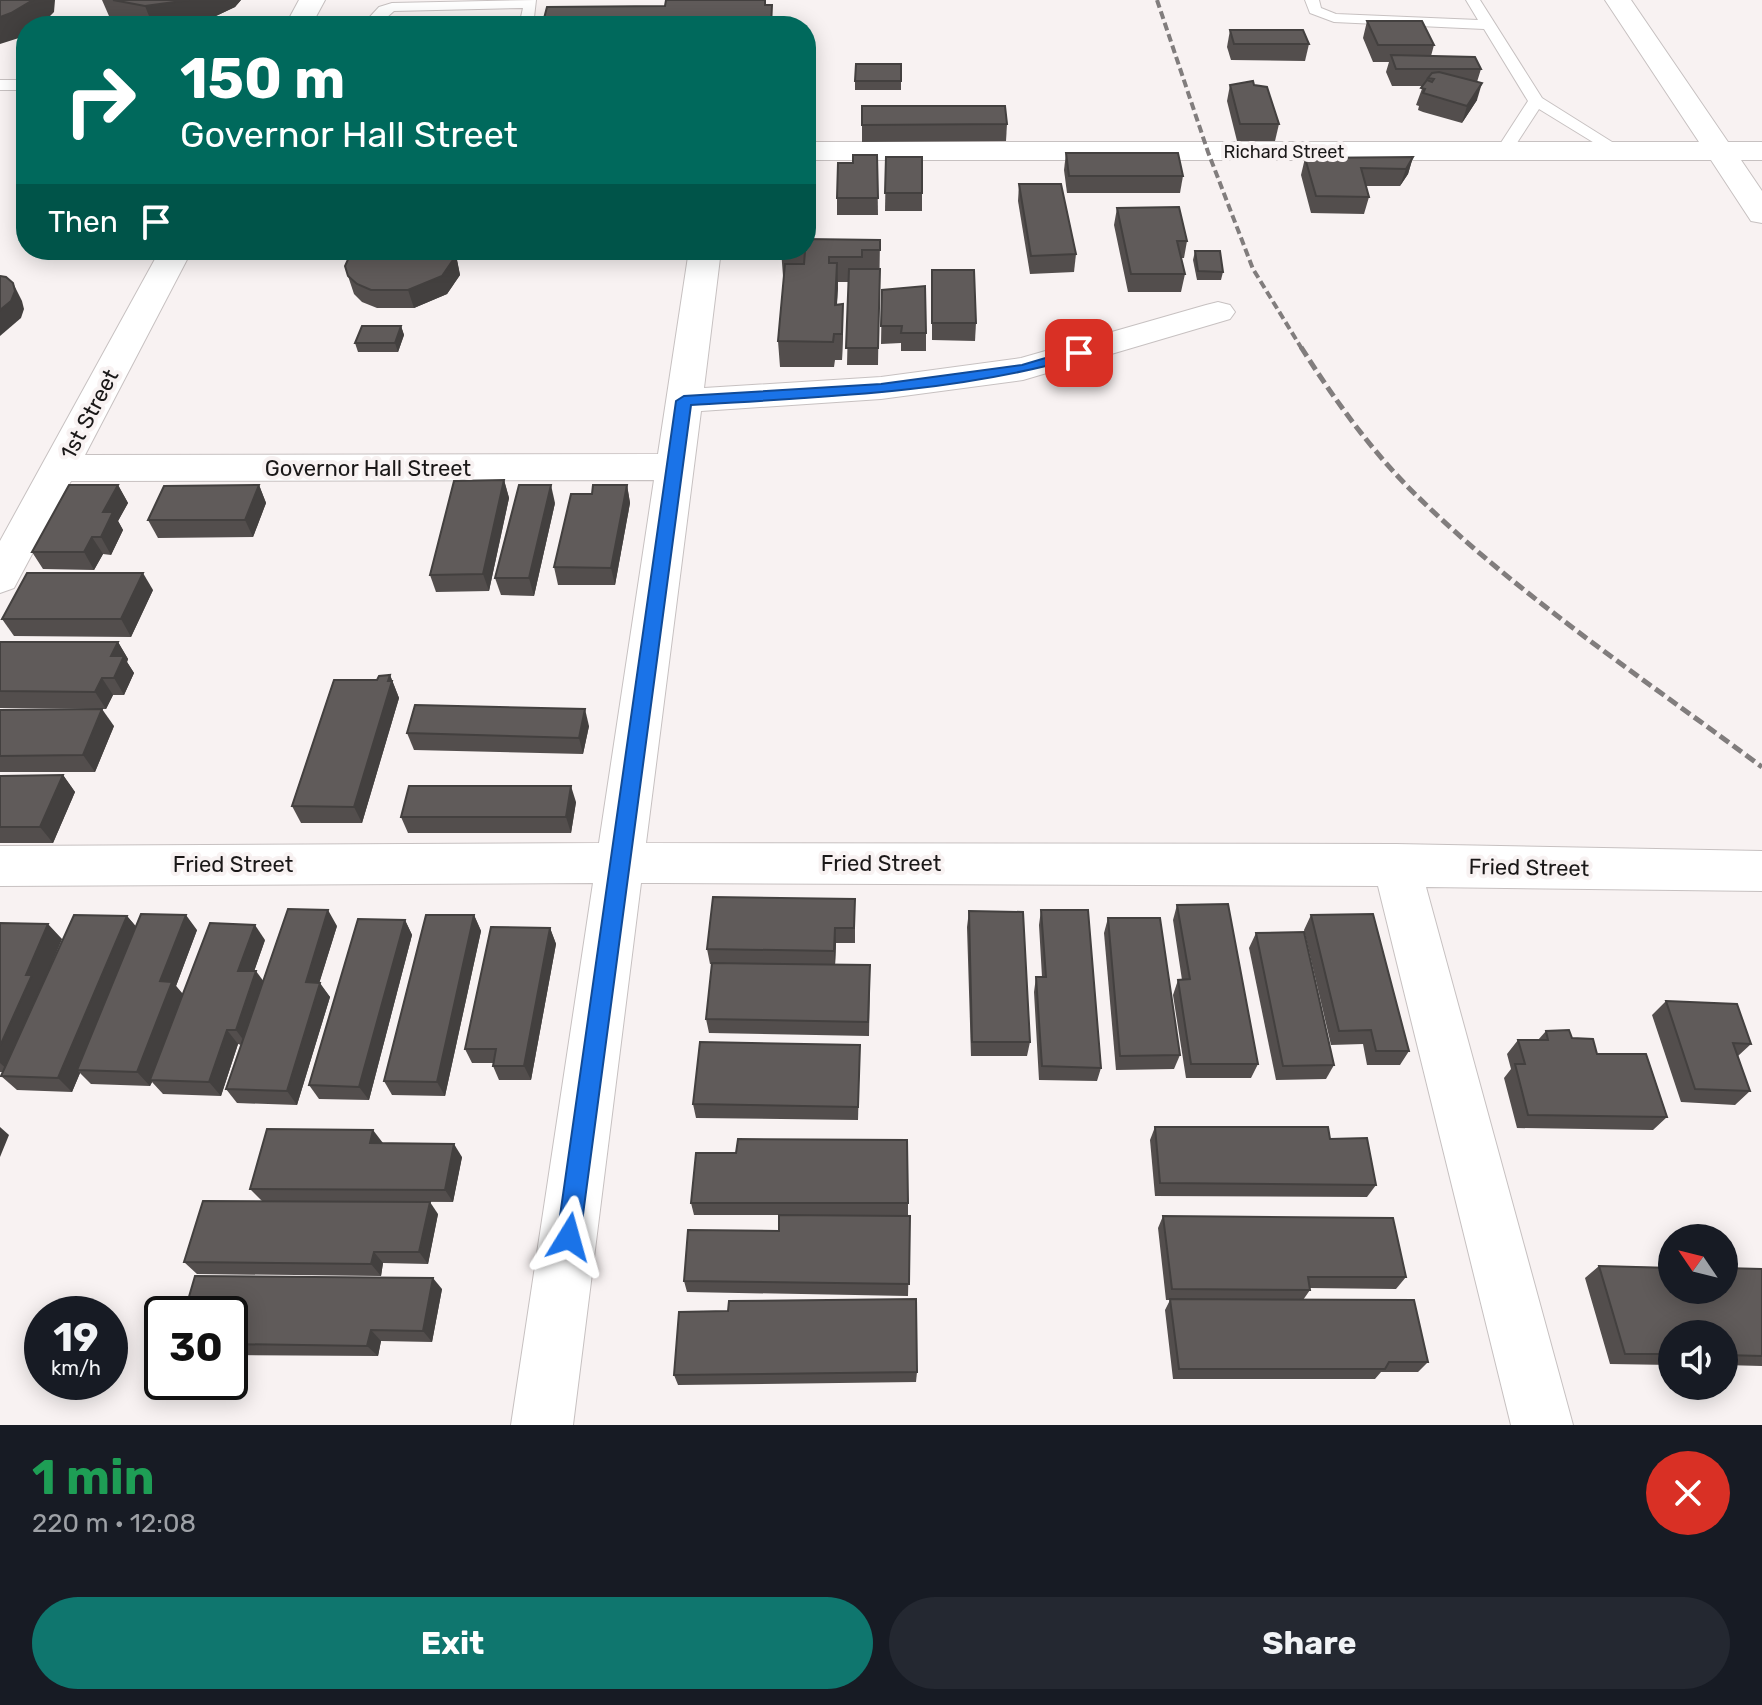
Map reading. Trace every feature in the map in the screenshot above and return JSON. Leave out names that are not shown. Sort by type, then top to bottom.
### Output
[{"type":"street","points":[[1618,0],[1762,214]]},
{"type":"street","name":"Richard Street","points":[[816,151],[1762,151]]},
{"type":"street","name":"1st Street","points":[[0,578],[171,260]]},
{"type":"street","points":[[542,1425],[704,260]]},
{"type":"street","points":[[684,401],[881,388],[1023,369],[1218,312]]},
{"type":"street","name":"Governor Hall Street","points":[[61,468],[675,467]]},
{"type":"street","name":"Fried Street","points":[[0,866],[621,862],[1396,864],[1762,871]]},
{"type":"street","points":[[1396,864],[1542,1425]]},
{"type":"lane","points":[[1312,0],[1315,10],[1334,18],[1488,25]]},
{"type":"lane","points":[[1473,0],[1536,101],[1620,152]]},
{"type":"lane","points":[[378,16],[392,7],[531,3],[528,16]]},
{"type":"lane","points":[[1503,152],[1536,101]]},
{"type":"building","points":[[0,0],[33,0],[0,17]]},
{"type":"building","points":[[113,0],[189,0],[145,6]]},
{"type":"building","points":[[666,0],[765,0],[765,5],[772,5],[771,16],[545,16],[547,7],[665,6]]},
{"type":"building","points":[[1367,21],[1422,21],[1434,45],[1378,45]]},
{"type":"building","points":[[1230,30],[1303,30],[1309,44],[1234,44]]},
{"type":"building","points":[[1391,55],[1475,57],[1481,69],[1396,69]]},
{"type":"building","points":[[856,64],[901,64],[901,81],[855,81]]},
{"type":"building","points":[[1432,73],[1482,83],[1467,106],[1423,93],[1425,89],[1421,88],[1427,80],[1432,82],[1434,79],[1428,78]]},
{"type":"building","points":[[1253,81],[1254,85],[1267,87],[1279,124],[1240,124],[1230,85]]},
{"type":"building","points":[[862,106],[1005,106],[1007,124],[862,125]]},
{"type":"building","points":[[1066,153],[1178,153],[1183,176],[1069,176]]},
{"type":"building","points":[[853,155],[877,155],[878,198],[837,198],[838,163],[853,163]]},
{"type":"building","points":[[886,157],[922,157],[922,193],[885,193]]},
{"type":"building","points":[[1413,157],[1406,169],[1361,168],[1369,197],[1316,196],[1305,158]]},
{"type":"building","points":[[1019,184],[1061,184],[1076,254],[1031,256]]},
{"type":"building","points":[[1179,207],[1187,241],[1177,241],[1185,274],[1131,274],[1117,208]]},
{"type":"building","points":[[816,239],[880,240],[880,250],[862,250],[862,257],[829,257],[829,263],[837,263],[835,305],[843,304],[842,334],[834,334],[833,342],[778,341],[785,264],[804,264],[804,260],[816,260]]},
{"type":"building","points":[[1195,251],[1220,251],[1223,272],[1198,271]]},
{"type":"building","points":[[348,260],[453,260],[442,276],[408,290],[371,290],[348,276],[345,266]]},
{"type":"building","points":[[849,269],[880,269],[878,348],[846,348]]},
{"type":"building","points":[[932,270],[974,270],[976,323],[932,323]]},
{"type":"building","points":[[0,276],[13,283],[15,291],[11,301],[0,310]]},
{"type":"building","points":[[925,286],[926,333],[901,333],[902,326],[881,326],[882,290]]},
{"type":"building","points":[[362,326],[401,326],[395,343],[355,343]]},
{"type":"building","points":[[504,480],[483,574],[430,575],[454,481]]},
{"type":"building","points":[[69,485],[118,485],[103,512],[113,512],[101,537],[92,537],[84,552],[32,552]]},
{"type":"building","points":[[259,485],[245,520],[148,520],[164,486]]},
{"type":"building","points":[[519,485],[551,485],[529,578],[495,578]]},
{"type":"building","points":[[593,485],[627,485],[611,568],[554,567],[571,494],[592,494]]},
{"type":"building","points":[[27,573],[143,573],[121,619],[2,619]]},
{"type":"building","points":[[0,642],[118,642],[111,656],[124,656],[114,678],[102,678],[95,692],[0,691]]},
{"type":"building","points":[[390,675],[388,681],[392,681],[354,807],[292,806],[334,680],[377,680],[379,676]]},
{"type":"building","points":[[415,705],[585,709],[579,738],[407,733]]},
{"type":"building","points":[[102,709],[83,755],[0,756],[0,710]]},
{"type":"building","points":[[63,775],[40,827],[0,827],[0,776]]},
{"type":"building","points":[[409,786],[571,786],[566,817],[401,817]]},
{"type":"building","points":[[713,897],[855,899],[854,928],[835,928],[834,951],[707,949]]},
{"type":"building","points":[[1228,904],[1258,1064],[1191,1064],[1178,980],[1190,979],[1177,905]]},
{"type":"building","points":[[288,909],[328,910],[306,982],[320,983],[287,1091],[226,1089]]},
{"type":"building","points":[[1041,910],[1088,910],[1101,1068],[1042,1066],[1036,977],[1046,977]]},
{"type":"building","points":[[969,911],[1023,912],[1030,1042],[972,1042]]},
{"type":"building","points":[[141,914],[186,915],[160,981],[172,982],[137,1072],[77,1070]]},
{"type":"building","points":[[1373,914],[1409,1051],[1376,1051],[1371,1030],[1339,1031],[1311,915]]},
{"type":"building","points":[[74,915],[127,916],[58,1078],[1,1076]]},
{"type":"building","points":[[426,915],[474,915],[437,1082],[384,1081]]},
{"type":"building","points":[[1108,918],[1160,918],[1180,1055],[1120,1056]]},
{"type":"building","points":[[358,919],[405,920],[359,1087],[309,1085]]},
{"type":"building","points":[[0,923],[48,924],[26,975],[32,975],[0,1046]]},
{"type":"building","points":[[210,923],[255,925],[238,971],[256,971],[236,1030],[227,1030],[209,1082],[150,1080]]},
{"type":"building","points":[[491,927],[550,928],[524,1066],[493,1066],[496,1049],[465,1049]]},
{"type":"building","points":[[1304,932],[1334,1065],[1283,1066],[1256,933]]},
{"type":"building","points":[[712,963],[870,965],[868,1022],[706,1019]]},
{"type":"building","points":[[1666,1001],[1737,1004],[1751,1044],[1733,1043],[1750,1091],[1695,1089]]},
{"type":"building","points":[[1569,1030],[1572,1038],[1593,1039],[1597,1054],[1646,1054],[1667,1117],[1528,1115],[1515,1064],[1525,1064],[1518,1040],[1548,1040],[1546,1031]]},
{"type":"building","points":[[700,1042],[860,1045],[858,1107],[693,1104]]},
{"type":"building","points":[[1155,1127],[1328,1127],[1330,1139],[1367,1138],[1376,1185],[1160,1183]]},
{"type":"building","points":[[267,1129],[373,1130],[370,1143],[454,1144],[445,1190],[250,1189]]},
{"type":"building","points":[[738,1139],[907,1140],[908,1203],[691,1203],[696,1153],[736,1153]]},
{"type":"building","points":[[203,1201],[430,1202],[419,1252],[374,1252],[371,1264],[184,1262]]},
{"type":"building","points":[[779,1215],[910,1216],[909,1284],[684,1281],[688,1230],[779,1231]]},
{"type":"building","points":[[1163,1216],[1393,1218],[1406,1277],[1308,1277],[1310,1290],[1172,1289]]},
{"type":"building","points":[[1599,1266],[1658,1268],[1658,1304],[1738,1304],[1738,1268],[1762,1269],[1762,1356],[1738,1355],[1738,1320],[1658,1320],[1658,1354],[1625,1354]]},
{"type":"building","points":[[195,1276],[433,1278],[423,1331],[371,1330],[367,1346],[248,1344],[248,1296],[189,1296]]},
{"type":"building","points":[[916,1299],[917,1372],[674,1375],[679,1312],[728,1311],[729,1301]]},
{"type":"building","points":[[1170,1299],[1414,1300],[1428,1362],[1389,1362],[1385,1369],[1179,1369]]},
{"type":"railway","points":[[1157,0],[1208,152],[1253,269],[1302,349]]},
{"type":"railway","points":[[1301,347],[1369,443],[1400,479],[1456,533],[1585,637],[1762,767]]},
{"type":"route","points":[[569,1237],[684,401],[881,388],[1023,369],[1079,353]]}]
